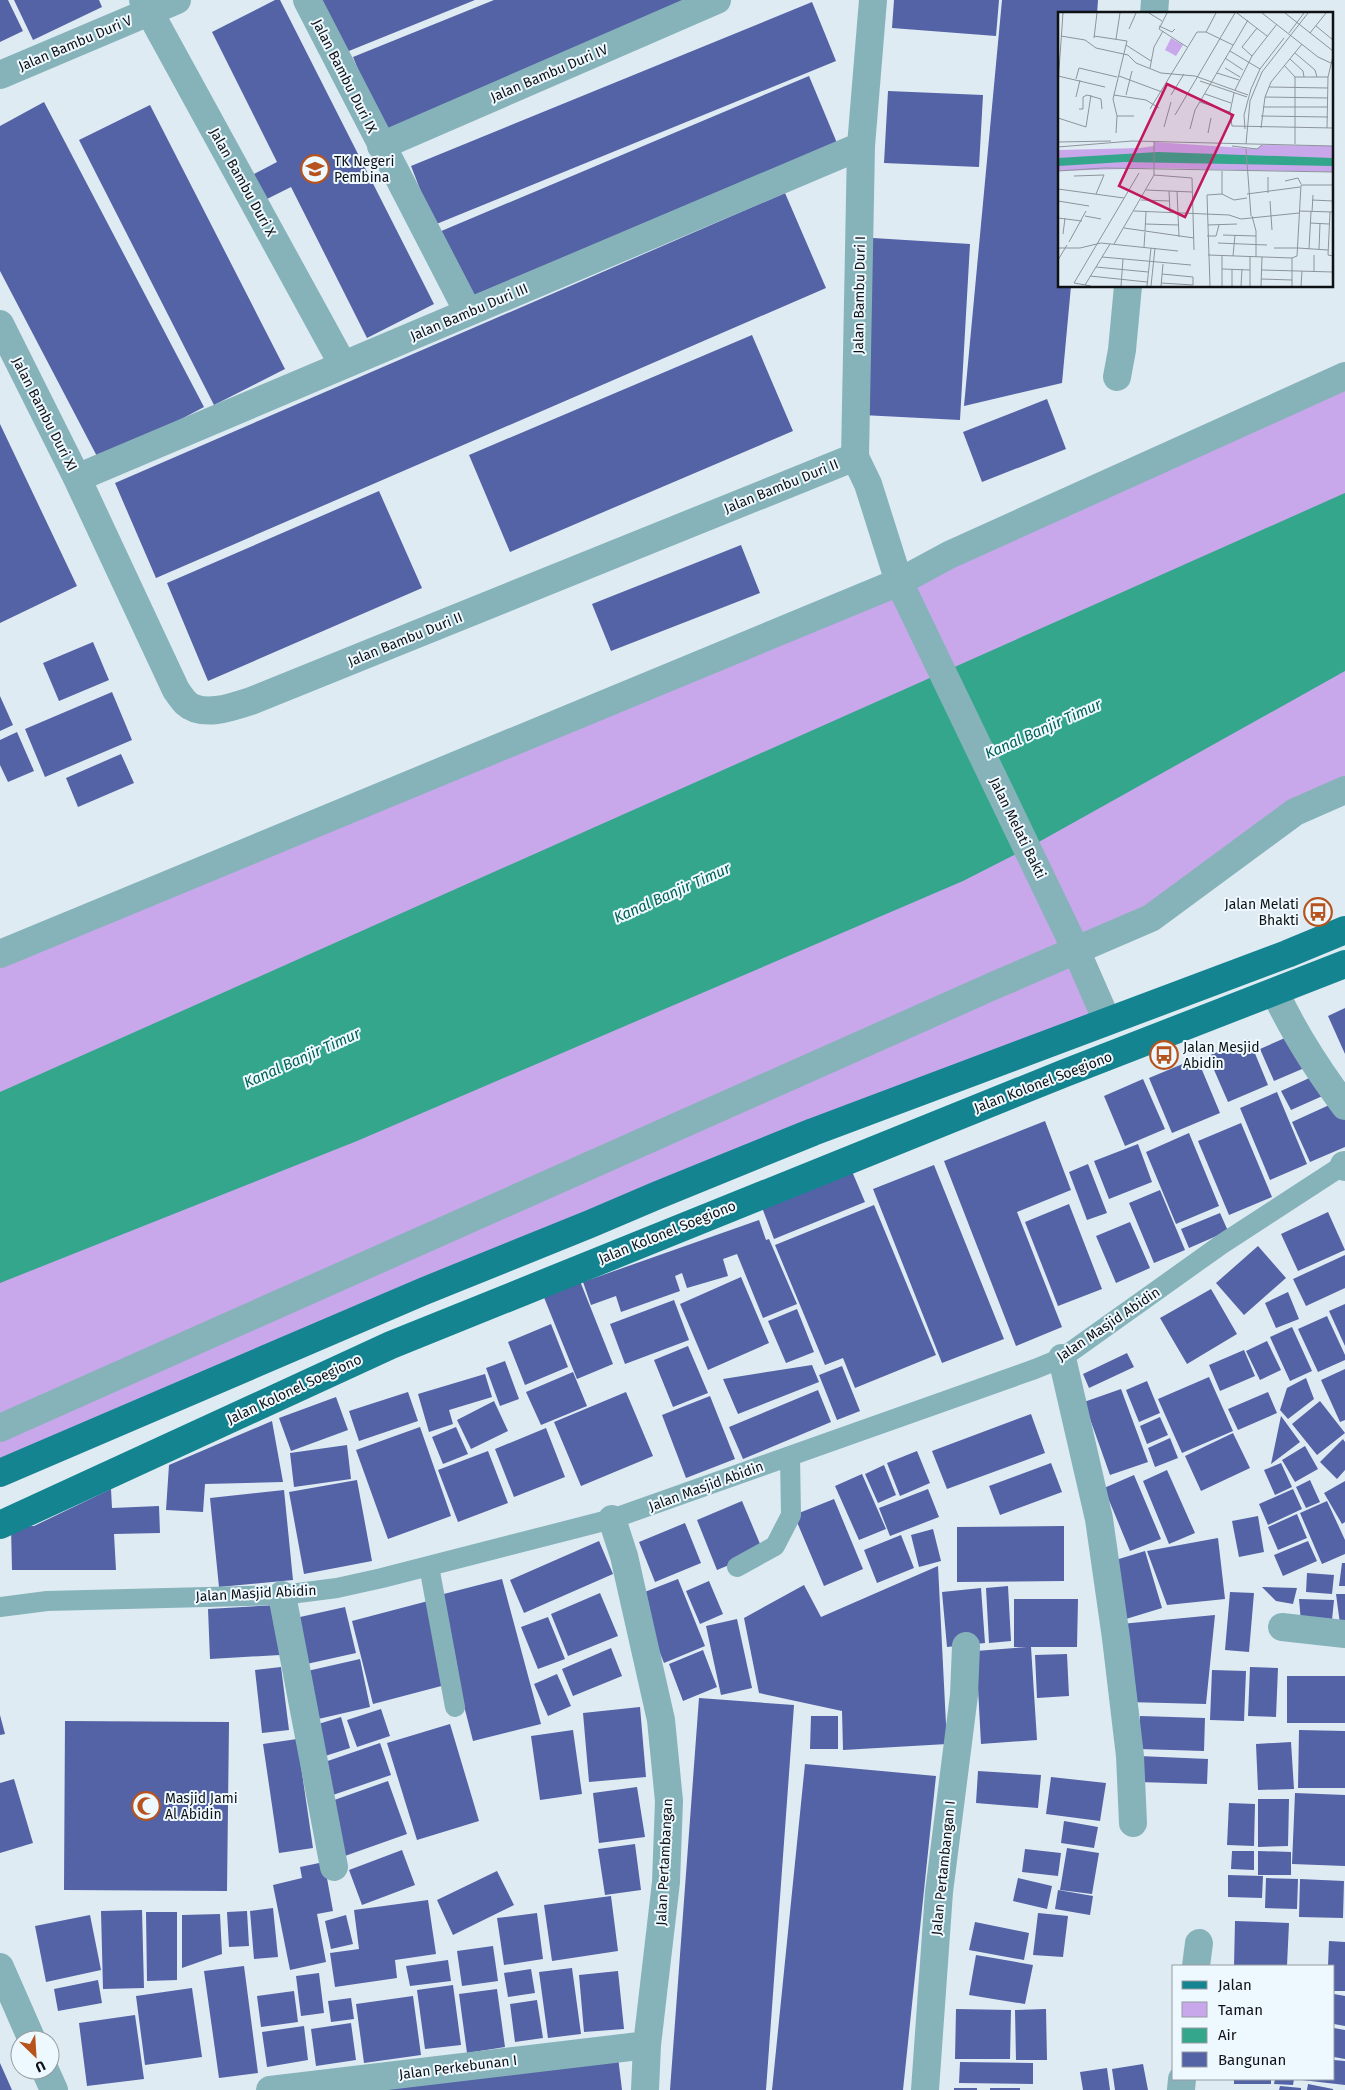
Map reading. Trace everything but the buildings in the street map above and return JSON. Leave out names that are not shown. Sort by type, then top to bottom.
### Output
[{"type":"main road","points":[[0,1473],[422,1292],[813,1132],[1345,930]]},
{"type":"main road","name":"Jalan Kolonel Soegiono","points":[[0,1525],[391,1345],[1065,1072],[1345,964]]},
{"type":"street","name":"Jalan Bambu Duri V","points":[[0,75],[146,6],[177,0]]},
{"type":"street","name":"Jalan Bambu Duri IX","points":[[307,0],[468,312]]},
{"type":"street","name":"Jalan Bambu Duri IV","points":[[381,146],[717,0]]},
{"type":"street","name":"Jalan Bambu Duri I","points":[[873,0],[861,146],[855,457],[868,484],[895,573]]},
{"type":"street","name":"Jalan Bambu Duri X","points":[[146,6],[342,365]]},
{"type":"street","name":"Jalan Bambu Duri III","points":[[77,478],[861,146]]},
{"type":"street","points":[[1117,377],[1128,288]]},
{"type":"street","name":"Jalan Bambu Duri XI","points":[[0,324],[77,478]]},
{"type":"street","points":[[0,954],[895,573],[949,555],[1345,376]]},
{"type":"street","name":"Jalan Bambu Duri II","points":[[77,478],[176,690],[187,704],[200,710],[229,708],[251,701],[855,457]]},
{"type":"street","name":"Jalan Melati Bakti","points":[[895,573],[1028,848],[1107,1021]]},
{"type":"street","points":[[0,1428],[1151,918],[1295,812],[1345,790]]},
{"type":"street","points":[[1275,992],[1290,1025],[1322,1076],[1345,1106]]},
{"type":"street","points":[[1062,1358],[1099,1518],[1130,1756],[1133,1823]]},
{"type":"street","name":"Jalan Pertambangan","points":[[612,1519],[624,1556],[662,1720],[669,1801],[666,1882],[647,2045],[645,2090]]},
{"type":"street","points":[[282,1595],[334,1868]]},
{"type":"street","points":[[1282,1627],[1345,1634]]},
{"type":"street","name":"Jalan Pertambangan I","points":[[925,2090],[939,1892],[964,1695],[966,1646]]},
{"type":"street","points":[[0,1967],[28,2030]]},
{"type":"street","name":"Jalan Perkebunan I","points":[[270,2090],[647,2045]]},
{"type":"lane","name":"Jalan Masjid Abidin","points":[[0,1607],[47,1601],[282,1595],[337,1588],[612,1519],[1062,1358],[1222,1244],[1345,1165]]},
{"type":"lane","points":[[737,1567],[775,1546],[791,1515],[790,1456]]},
{"type":"lane","points":[[429,1566],[455,1707]]},
{"type":"green space","points":[[1345,378],[1345,790],[1076,950],[1107,1021],[0,1473],[0,954]]},
{"type":"water","name":"Kanal Banjir Timur","points":[[1345,493],[1345,671],[1028,848],[963,881],[357,1141],[0,1283],[0,1092]]},
{"type":"place","name":"TK Negeri Pembina","points":[[315,169]]},
{"type":"place","name":"Jalan Melati Bhakti","points":[[1318,912]]},
{"type":"place","name":"Jalan Mesjid Abidin","points":[[1164,1055]]},
{"type":"place","name":"Masjid Jami Al Abidin","points":[[146,1806]]}]
